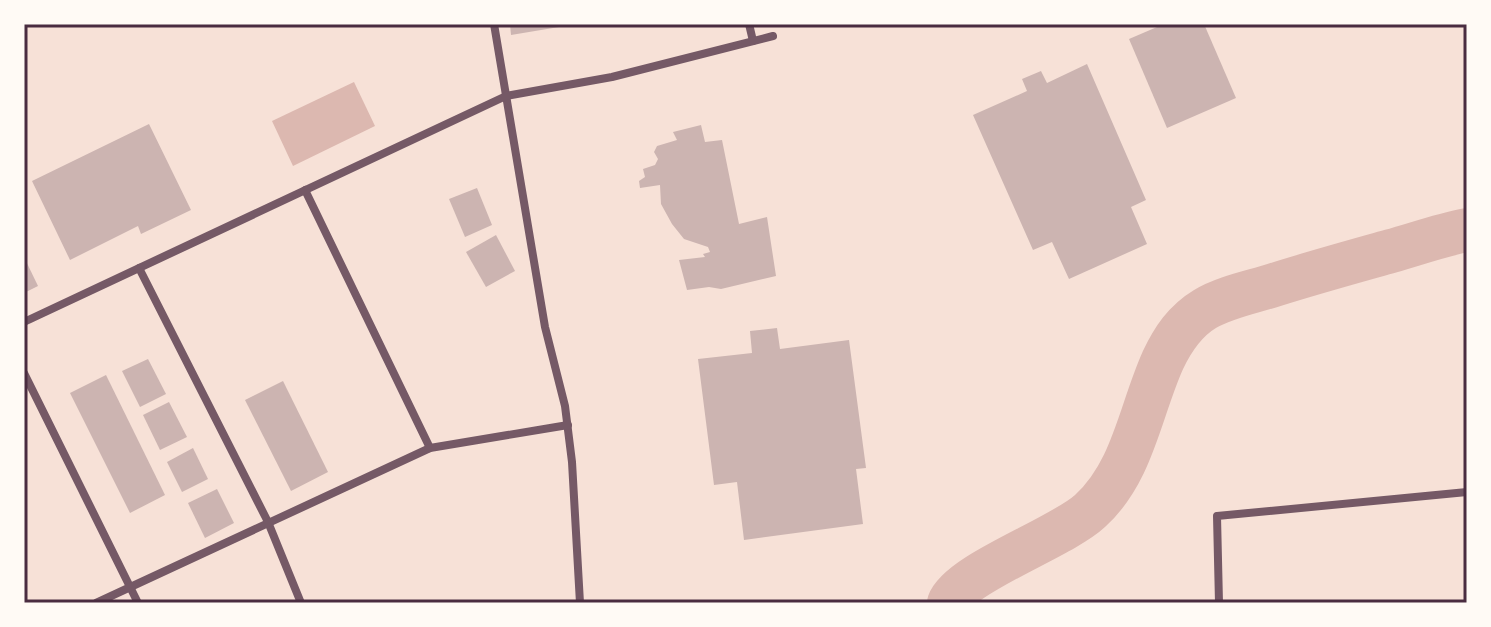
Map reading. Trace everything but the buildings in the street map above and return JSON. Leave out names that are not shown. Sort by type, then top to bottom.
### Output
[{"type":"street","points":[[494,24],[545,327],[568,425],[580,603]]},
{"type":"street","points":[[749,24],[753,41]]},
{"type":"street","points":[[24,322],[506,96],[612,77],[773,36]]},
{"type":"street","points":[[305,190],[430,448]]},
{"type":"street","points":[[139,268],[268,522],[301,603]]},
{"type":"street","points":[[24,373],[138,603]]},
{"type":"street","points":[[96,603],[430,448],[568,425]]},
{"type":"street","points":[[1219,603],[1217,516],[1467,492]]},
{"type":"shaded area","points":[[354,82],[375,126],[293,166],[272,121]]},
{"type":"waterway","points":[[949,603],[972,580],[1076,521],[1105,495],[1126,460],[1167,352],[1191,319],[1213,305],[1239,295],[1467,230]]}]
